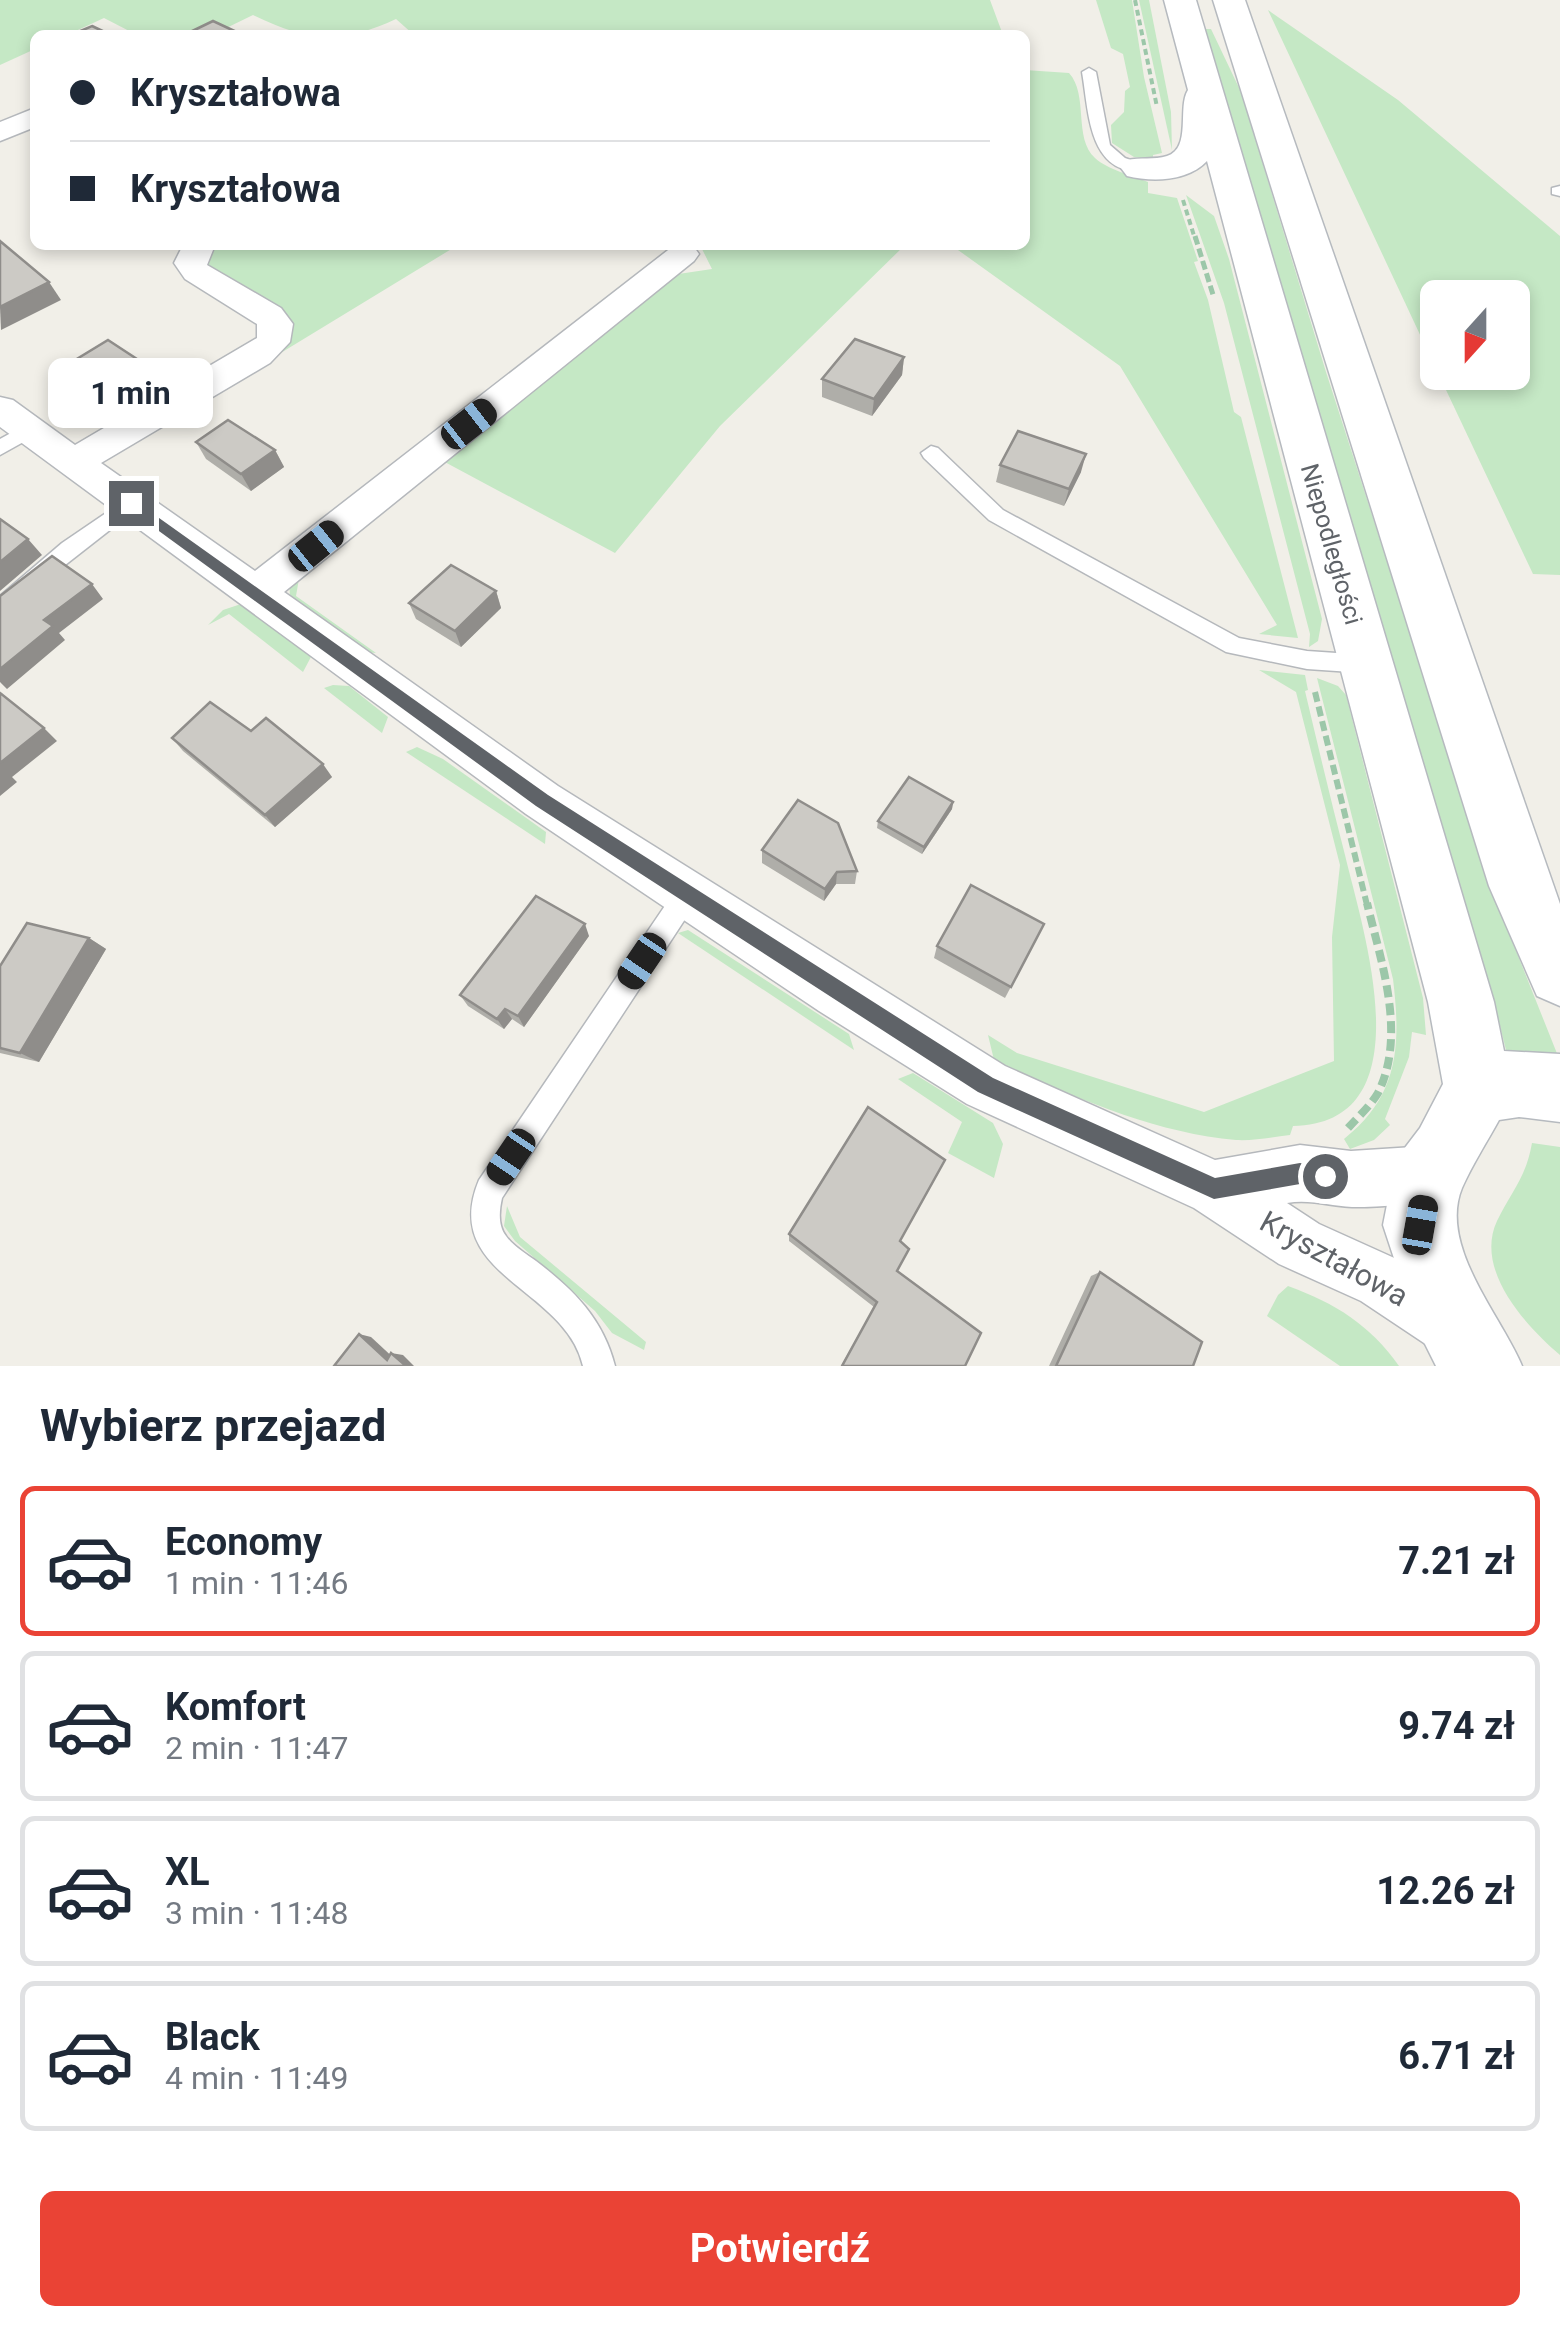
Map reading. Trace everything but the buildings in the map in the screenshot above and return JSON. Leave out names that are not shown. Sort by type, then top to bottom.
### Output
[{"type":"main road","name":"Niepodległości","points":[[1180,0],[1461,1002],[1478,1088]]},
{"type":"main road","points":[[1229,0],[1520,886],[1560,974]]},
{"type":"main road","points":[[1140,168],[1179,167],[1195,154],[1201,132],[1202,78]]},
{"type":"main road","points":[[1140,168],[1214,199],[1226,209],[1246,241]]},
{"type":"main road","points":[[1469,1347],[1420,1225],[1429,1174],[1446,1154],[1478,1088],[1518,1083],[1560,1088]]},
{"type":"street","points":[[0,134],[30,119]]},
{"type":"street","points":[[74,462],[258,355],[273,342],[276,324],[269,316],[196,272],[190,263],[196,250]]},
{"type":"street","points":[[254,594],[683,254]]},
{"type":"street","name":"Kryształowa","points":[[10,429],[74,462],[542,800],[686,896],[986,1085],[1214,1188],[1299,1244],[1381,1281],[1469,1347]]},
{"type":"street","name":"Kryształowa","points":[[1214,1188],[1300,1174],[1351,1179],[1429,1174]]},
{"type":"lane","points":[[1088,72],[1103,147],[1120,161],[1140,168]]},
{"type":"lane","points":[[931,453],[996,515],[1234,646],[1307,660],[1366,664]]},
{"type":"lane","points":[[0,608],[131,503]]},
{"type":"lane","points":[[599,1366],[597,1347],[585,1326],[496,1248],[486,1232],[482,1211],[489,1190],[686,896]]},
{"type":"green space","points":[[0,0],[990,0],[1001,30],[408,30],[396,19],[367,30],[290,30],[253,15],[222,30],[127,30],[104,18],[78,30],[30,30],[30,51],[0,65]]},
{"type":"green space","points":[[1096,0],[1132,0],[1144,77],[1162,153],[1153,155],[1153,160],[1134,157],[1112,143],[1111,125],[1124,112],[1125,91],[1130,87],[1123,54],[1111,48]]},
{"type":"green space","points":[[1139,0],[1149,0],[1171,112],[1172,150]]},
{"type":"green space","points":[[1268,10],[1398,100],[1560,236],[1560,575],[1533,574],[1446,390],[1530,390],[1530,280],[1420,280],[1420,335]]},
{"type":"green space","points":[[1205,29],[1211,29],[1241,92],[1326,372],[1497,903],[1560,1061],[1511,1070],[1492,994]]},
{"type":"green space","points":[[1030,70],[1069,73],[1078,93],[1084,139],[1095,158],[1148,182],[1148,193],[1177,198],[1198,261],[1194,262],[1208,300],[1234,412],[1241,417],[1298,638],[1259,634],[1277,625],[1120,366],[958,250],[1030,250]]},
{"type":"green space","points":[[1186,195],[1214,216],[1229,259],[1322,619],[1318,641],[1309,647],[1310,634],[1224,303]]},
{"type":"green space","points":[[209,250],[450,250],[105,460],[285,336],[204,268]]},
{"type":"green space","points":[[702,250],[900,250],[720,426],[615,553],[441,460],[300,573],[296,596],[376,653],[365,652],[290,596],[291,580],[309,557],[665,276],[712,269]]},
{"type":"green space","points":[[241,604],[312,655],[303,672],[229,614],[208,625],[223,610]]},
{"type":"green space","points":[[1259,670],[1305,675],[1305,691],[1372,974],[1376,1018],[1373,1059],[1360,1094],[1334,1117],[1293,1126],[1290,1135],[1236,1140],[1142,1121],[994,1060],[988,1035],[1017,1053],[1204,1112],[1334,1061],[1332,937],[1340,865],[1296,692]]},
{"type":"green space","points":[[1317,678],[1338,686],[1346,695],[1423,998],[1426,1035],[1412,1032],[1409,1057],[1385,1119],[1390,1125],[1374,1140],[1350,1149],[1344,1139],[1376,1105],[1392,1068],[1396,1047],[1395,1003],[1393,979]]},
{"type":"green space","points":[[349,686],[388,717],[382,733],[324,688]]},
{"type":"green space","points":[[417,747],[443,759],[546,832],[545,844],[406,752]]},
{"type":"green space","points":[[688,930],[849,1034],[854,1050],[678,933]]},
{"type":"green space","points":[[913,1073],[993,1123],[1003,1144],[994,1178],[948,1153],[962,1122],[898,1079]]},
{"type":"green space","points":[[1532,1143],[1560,1147],[1560,1355],[1519,1313],[1492,1259],[1497,1221],[1522,1175]]},
{"type":"green space","points":[[507,1206],[520,1237],[646,1342],[644,1350],[612,1333],[595,1311],[515,1241],[504,1226]]},
{"type":"green space","points":[[1288,1286],[1350,1317],[1399,1366],[1340,1366],[1267,1316],[1278,1295]]},
{"type":"route","points":[[131,503],[542,800],[836,993],[986,1085],[1214,1188],[1300,1174],[1325,1176]]}]
